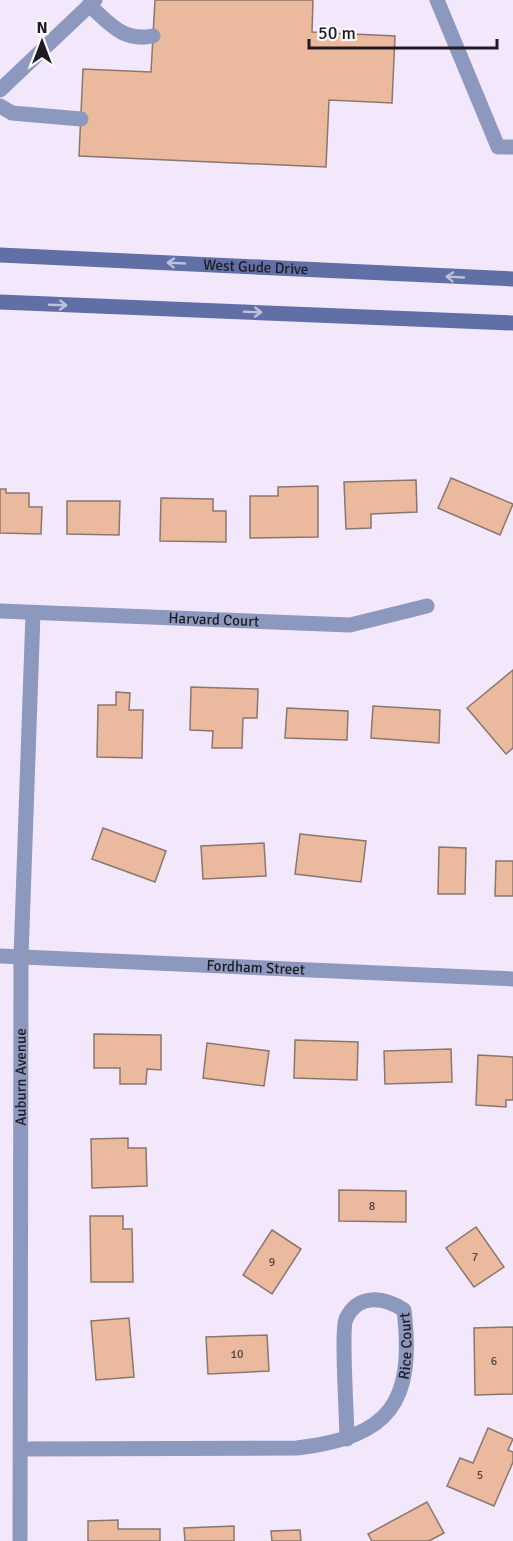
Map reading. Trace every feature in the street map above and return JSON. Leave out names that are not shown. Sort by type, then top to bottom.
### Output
[{"type":"main road","name":"West Gude Drive","points":[[0,255],[513,279]]},
{"type":"main road","points":[[0,302],[513,323]]},
{"type":"street","points":[[437,0],[498,147],[513,147]]},
{"type":"street","points":[[0,90],[92,2],[117,31],[138,39],[153,36]]},
{"type":"street","points":[[0,106],[12,112],[81,119]]},
{"type":"street","name":"Harvard Court","points":[[0,611],[350,625],[428,606]]},
{"type":"street","name":"Auburn Avenue","points":[[20,1541],[21,957],[33,613]]},
{"type":"street","name":"Fordham Street","points":[[0,956],[513,979]]},
{"type":"street","name":"Rice Court","points":[[21,1449],[297,1448],[334,1443],[347,1439],[367,1431],[388,1410],[404,1383],[408,1345],[404,1310],[389,1300],[371,1299],[357,1304],[345,1321],[347,1439]]},
{"type":"building","points":[[155,0],[313,0],[312,32],[395,36],[392,103],[329,100],[326,167],[79,156],[83,69],[151,72]]},
{"type":"building","points":[[451,478],[513,504],[500,535],[438,508]]},
{"type":"building","points":[[416,480],[417,512],[371,514],[371,528],[346,529],[344,482]]},
{"type":"building","points":[[318,486],[318,537],[250,538],[250,496],[278,496],[278,487]]},
{"type":"building","points":[[0,489],[6,489],[6,493],[29,493],[29,507],[42,507],[41,534],[0,533]]},
{"type":"building","points":[[161,498],[213,499],[213,511],[226,511],[226,542],[160,541]]},
{"type":"building","points":[[67,501],[120,501],[119,535],[67,534]]},
{"type":"building","points":[[513,670],[513,748],[506,754],[467,708]]},
{"type":"building","points":[[191,687],[258,689],[257,718],[243,718],[242,748],[212,748],[213,731],[190,730]]},
{"type":"building","points":[[116,692],[130,693],[129,710],[143,710],[142,758],[97,757],[98,705],[116,705]]},
{"type":"building","points":[[373,706],[440,710],[439,743],[371,738]]},
{"type":"building","points":[[287,708],[348,711],[347,740],[285,738]]},
{"type":"building","points":[[103,828],[166,851],[155,882],[92,859]]},
{"type":"building","points":[[300,834],[366,841],[361,882],[295,874]]},
{"type":"building","points":[[264,843],[266,876],[203,879],[201,846]]},
{"type":"building","points":[[439,847],[466,848],[465,894],[438,894]]},
{"type":"building","points":[[496,861],[513,861],[513,896],[495,896]]},
{"type":"building","points":[[94,1034],[161,1035],[161,1070],[147,1069],[146,1084],[120,1084],[120,1068],[94,1068]]},
{"type":"building","points":[[295,1040],[358,1042],[357,1080],[294,1078]]},
{"type":"building","points":[[207,1043],[269,1051],[264,1086],[203,1078]]},
{"type":"building","points":[[451,1049],[452,1082],[385,1084],[384,1051]]},
{"type":"building","points":[[478,1055],[513,1057],[513,1100],[506,1100],[506,1107],[476,1105]]},
{"type":"building","points":[[128,1138],[128,1148],[146,1148],[147,1186],[92,1188],[91,1139]]},
{"type":"building","points":[[339,1190],[406,1191],[406,1222],[339,1221]]},
{"type":"building","points":[[90,1216],[123,1216],[123,1229],[132,1229],[133,1282],[91,1282]]},
{"type":"building","points":[[476,1227],[504,1267],[474,1287],[446,1248]]},
{"type":"building","points":[[272,1230],[301,1249],[272,1294],[243,1275]]},
{"type":"building","points":[[129,1318],[134,1377],[96,1380],[91,1321]]},
{"type":"building","points":[[513,1327],[513,1394],[475,1395],[474,1328]]},
{"type":"building","points":[[267,1335],[269,1371],[208,1374],[206,1337]]},
{"type":"building","points":[[488,1428],[513,1439],[508,1450],[513,1452],[513,1462],[494,1506],[447,1486],[460,1458],[473,1463]]},
{"type":"building","points":[[427,1502],[444,1533],[429,1541],[372,1541],[368,1534]]},
{"type":"building","points":[[118,1520],[118,1529],[160,1529],[160,1541],[88,1541],[88,1521]]},
{"type":"building","points":[[234,1526],[234,1541],[185,1541],[184,1528]]},
{"type":"building","points":[[300,1530],[301,1541],[272,1541],[271,1531]]}]
